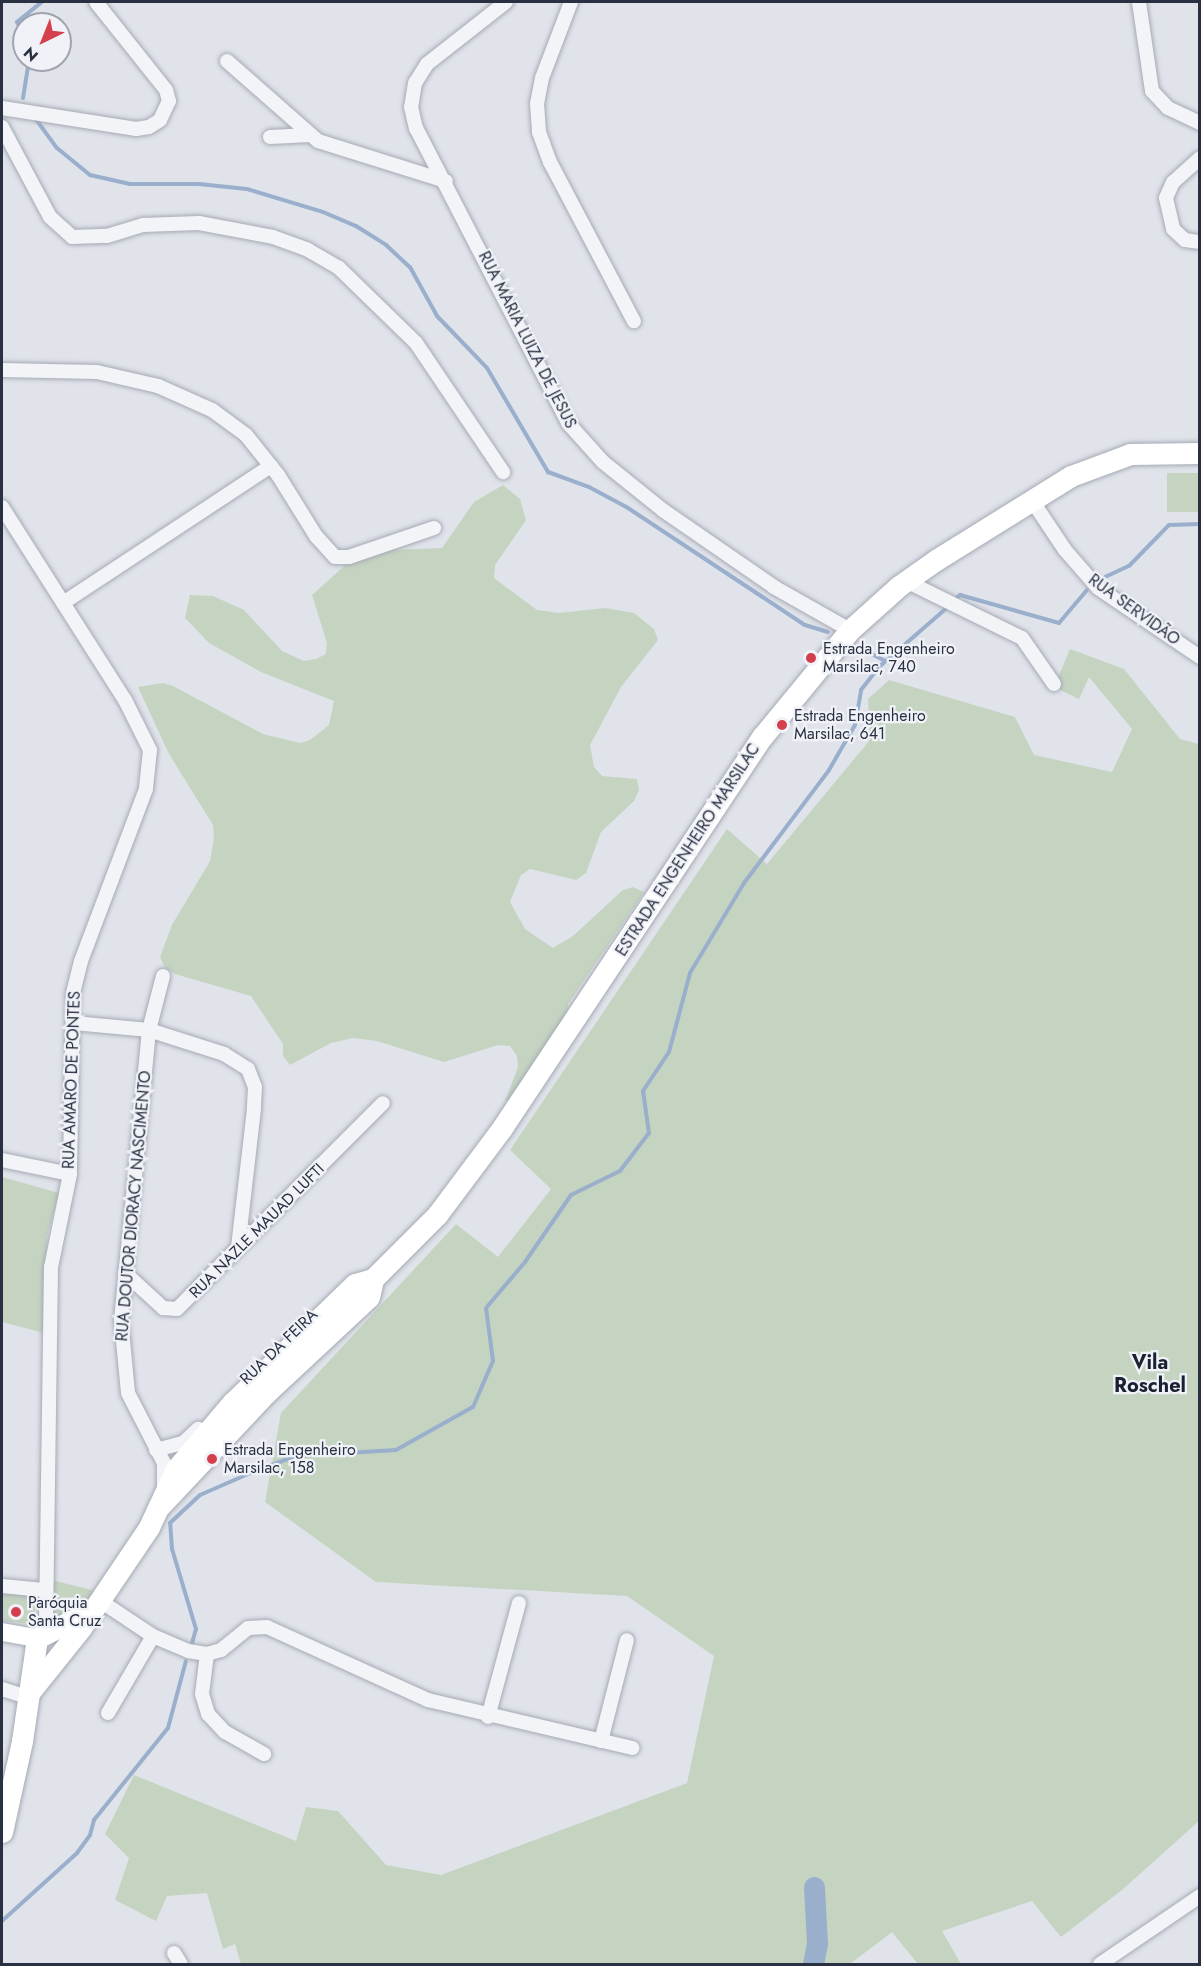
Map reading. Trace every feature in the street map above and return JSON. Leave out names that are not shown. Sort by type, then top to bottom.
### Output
[{"type":"main road","name":"ESTRADA ENGENHEIRO MARSILAC","points":[[32,1691],[76,1635],[160,1506],[187,1459],[232,1403],[355,1284],[377,1274],[437,1215],[471,1173],[762,737],[850,630],[906,580],[1030,499],[1103,461],[1130,454],[1200,453]]},
{"type":"main road","name":"ESTRADA ENGENHEIRO MARSILAC","points":[[42,1636],[95,1605]]},
{"type":"main road","points":[[2,1632],[42,1636],[32,1691],[6,1787],[2,1832]]},
{"type":"street","points":[[2,108],[136,129],[149,127],[160,120],[169,101],[166,90],[96,2]]},
{"type":"street","name":"RUA MARIA LUIZA DE JESUS","points":[[506,2],[427,64],[415,83],[411,107],[416,128],[446,181],[577,435],[664,511],[764,581],[850,630]]},
{"type":"street","points":[[571,2],[542,78],[537,103],[539,132],[555,173],[634,321]]},
{"type":"street","points":[[1139,2],[1152,91],[1168,108],[1200,123]]},
{"type":"street","points":[[227,61],[310,135],[331,147],[446,181]]},
{"type":"street","points":[[2,127],[50,216],[72,237],[107,236],[156,224],[199,223],[273,237],[308,250],[339,268],[416,343],[503,472]]},
{"type":"street","points":[[270,137],[310,135]]},
{"type":"street","points":[[1200,158],[1173,182],[1166,198],[1173,228],[1185,240],[1200,242]]},
{"type":"street","points":[[2,370],[97,372],[158,386],[231,422],[271,466],[315,536],[335,557],[349,557],[435,528]]},
{"type":"street","points":[[63,603],[271,466]]},
{"type":"street","name":"RUA SERVIDÃO","points":[[1030,499],[1065,550],[1098,588],[1200,657]]},
{"type":"street","name":"RUA AMARO DE PONTES","points":[[2,507],[141,728],[150,759],[136,819],[81,961],[73,994],[70,1174],[51,1266],[42,1636]]},
{"type":"street","points":[[906,580],[1022,638],[1054,684]]},
{"type":"street","name":"RUA DOUTOR DIORACY NASCIMENTO","points":[[164,976],[149,1030],[125,1273],[122,1362],[136,1414],[156,1450],[187,1459]]},
{"type":"street","points":[[74,1023],[149,1030],[224,1053],[240,1062],[253,1078],[254,1109],[238,1248]]},
{"type":"street","name":"RUA NAZLE MAUAD LUFTI","points":[[125,1273],[154,1302],[170,1311],[184,1303],[383,1103]]},
{"type":"street","points":[[2,1160],[70,1174]]},
{"type":"street","points":[[156,1450],[187,1459]]},
{"type":"street","points":[[2,1586],[44,1590]]},
{"type":"street","points":[[488,1717],[519,1603]]},
{"type":"street","points":[[95,1605],[153,1636],[188,1651],[207,1654],[221,1650],[248,1628],[267,1627],[410,1693],[488,1717],[632,1748]]},
{"type":"street","points":[[108,1713],[153,1636]]},
{"type":"street","points":[[601,1741],[627,1640]]},
{"type":"street","points":[[207,1654],[202,1694],[208,1714],[225,1732],[264,1754]]},
{"type":"street","points":[[2,1689],[32,1691]]},
{"type":"street","points":[[1100,1965],[1200,1896]]},
{"type":"green space","points":[[1167,473],[1199,473],[1199,512],[1167,512]]},
{"type":"green space","points":[[503,485],[520,499],[526,520],[495,565],[494,578],[537,610],[559,613],[605,608],[634,613],[654,629],[658,640],[621,687],[590,745],[594,767],[602,776],[637,779],[639,790],[634,801],[601,832],[586,873],[576,880],[530,869],[521,875],[510,902],[525,929],[553,948],[573,936],[623,890],[633,887],[644,892],[568,1004],[569,1015],[516,1098],[505,1101],[518,1067],[517,1056],[510,1046],[498,1045],[444,1062],[377,1041],[353,1038],[331,1043],[290,1065],[283,1056],[283,1044],[251,996],[175,974],[165,968],[160,957],[172,925],[210,861],[214,838],[213,825],[169,754],[138,687],[163,683],[173,686],[263,734],[300,743],[310,740],[329,725],[334,701],[261,672],[209,643],[185,618],[190,595],[213,596],[244,610],[282,651],[304,661],[316,659],[326,654],[327,643],[312,595],[361,551],[442,548],[474,502]]},
{"type":"green space","points":[[1070,649],[1124,669],[1180,739],[1199,744],[1199,1821],[1122,1890],[1061,1937],[1032,1901],[942,1931],[961,1964],[918,1964],[892,1932],[850,1964],[241,1964],[235,1944],[223,1949],[207,1893],[167,1896],[156,1921],[115,1900],[129,1858],[105,1834],[134,1775],[296,1841],[306,1807],[338,1811],[386,1865],[441,1875],[687,1783],[714,1656],[627,1596],[376,1582],[265,1502],[281,1413],[456,1224],[498,1257],[551,1189],[510,1150],[727,829],[767,864],[870,740],[868,699],[889,680],[1015,717],[1034,755],[1112,772],[1132,729],[1089,677],[1079,699],[1054,687]]},
{"type":"green space","points":[[2,1177],[59,1193],[47,1236],[44,1333],[2,1322]]},
{"type":"green space","points":[[51,1580],[99,1593],[78,1612],[50,1627]]},
{"type":"green space","points":[[2,1590],[36,1595],[34,1624],[2,1621]]},
{"type":"waterway","points":[[30,12],[42,2]]},
{"type":"waterway","points":[[23,98],[27,72]]},
{"type":"waterway","points":[[35,118],[57,148],[90,175],[130,184],[199,184],[247,189],[323,212],[356,226],[386,245],[410,267],[437,316],[487,368],[548,472],[589,487],[628,508],[805,625],[828,632]]},
{"type":"waterway","points":[[1105,577],[1129,566],[1169,525],[1200,524]]},
{"type":"waterway","points":[[954,600],[960,595],[1059,623],[1087,590]]},
{"type":"waterway","points":[[192,1643],[196,1629],[172,1549],[170,1523],[200,1495],[255,1471],[296,1456],[396,1450],[473,1407],[493,1361],[486,1308],[525,1262],[571,1195],[620,1171],[649,1133],[643,1091],[669,1052],[690,973],[744,883],[829,770],[855,725],[861,690],[880,666],[949,606]]},
{"type":"waterway","points":[[860,648],[886,661]]},
{"type":"waterway","points":[[2,1921],[77,1853],[90,1835],[94,1820],[168,1728],[186,1661]]},
{"type":"waterway","points":[[813,1964],[817,1944],[814,1887]]},
{"type":"place","name":"Estrada Engenheiro Marsilac, 740","points":[[811,658]]},
{"type":"place","name":"Estrada Engenheiro Marsilac, 641","points":[[782,725]]},
{"type":"place","name":"Estrada Engenheiro Marsilac, 158","points":[[212,1459]]},
{"type":"place","name":"Paróquia Santa Cruz","points":[[16,1612]]},
{"type":"district","name":"Vila Roschel","points":[[1150,1374]]}]
